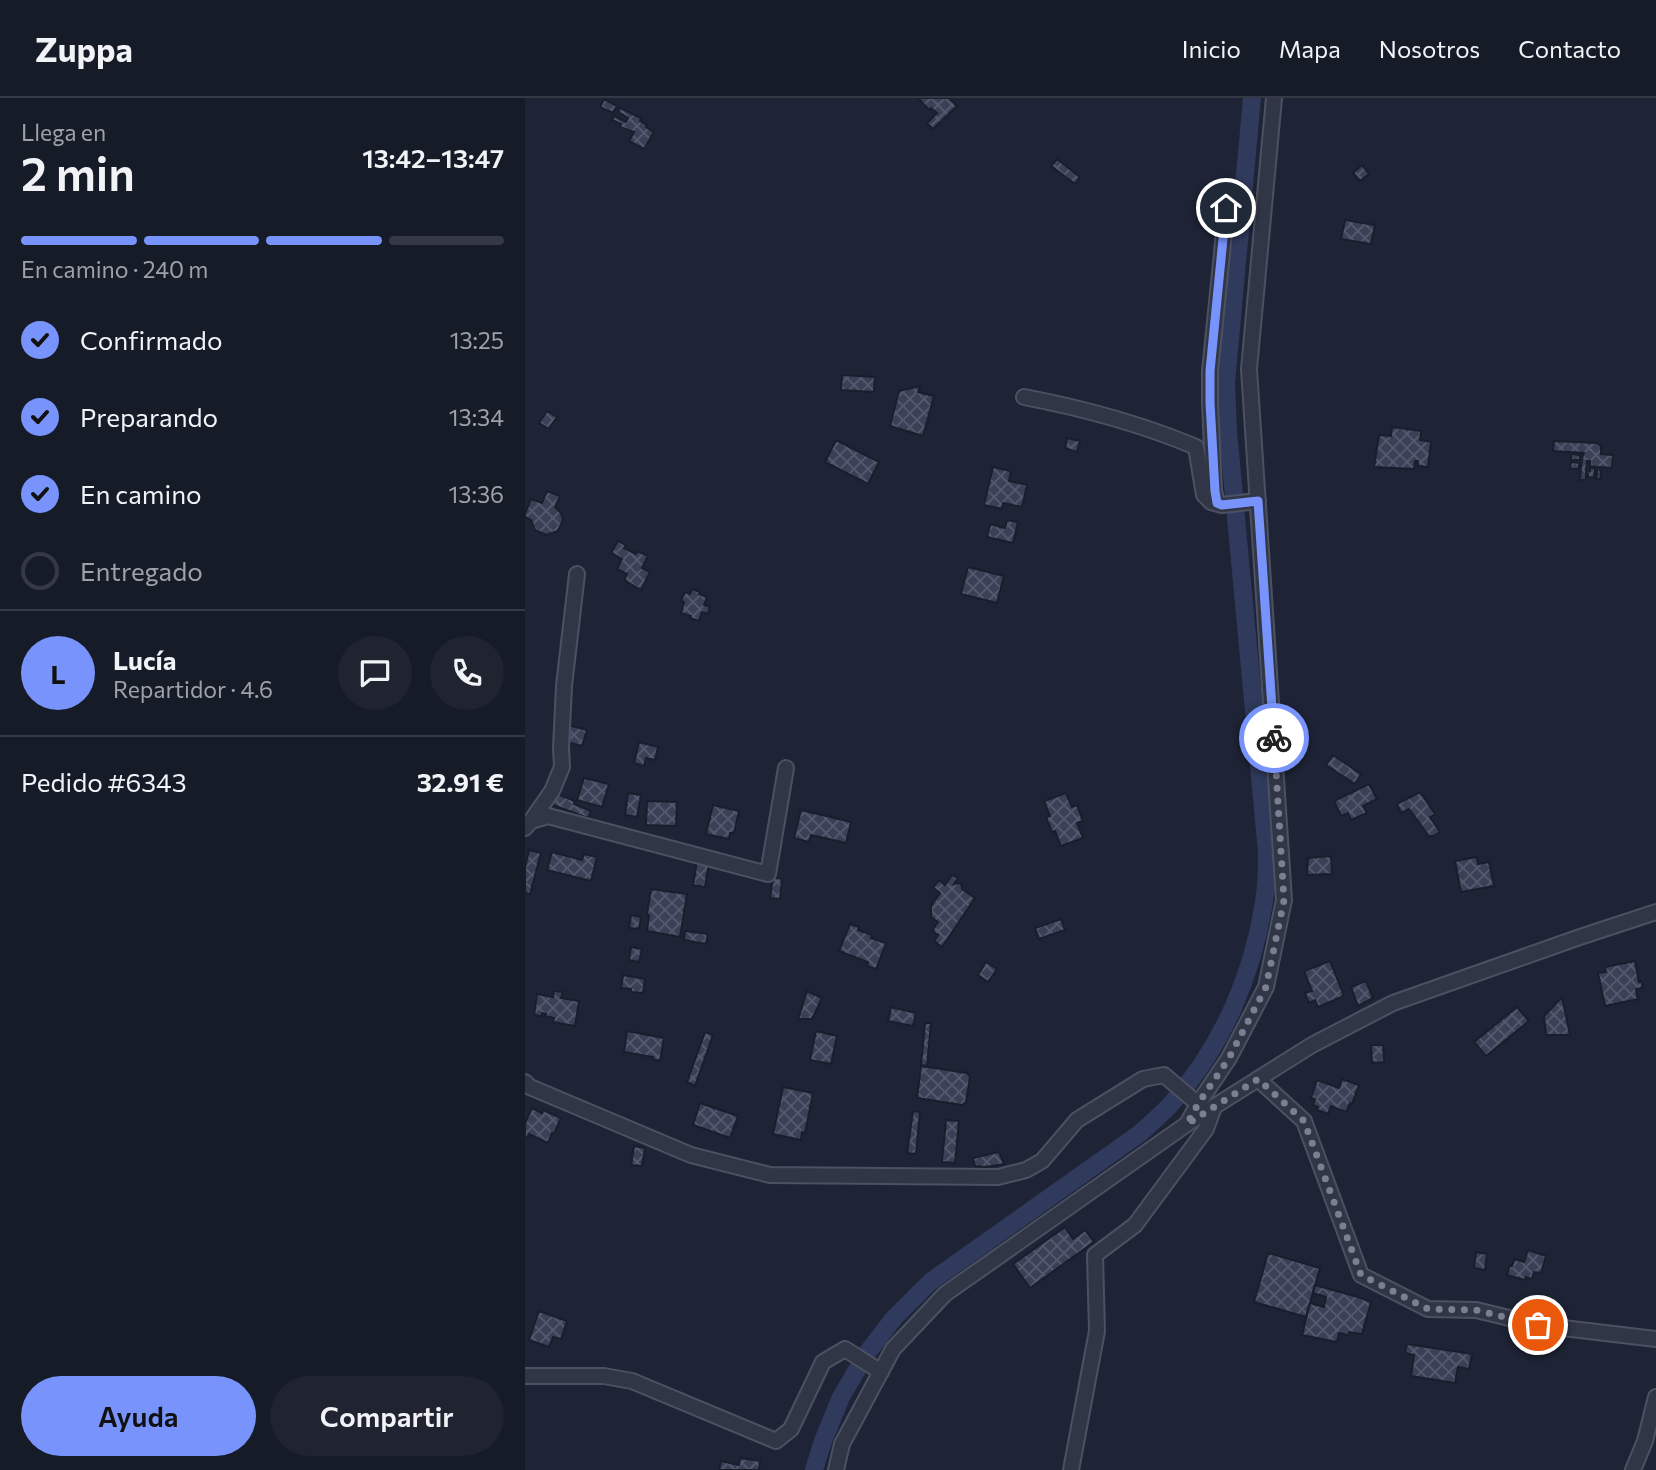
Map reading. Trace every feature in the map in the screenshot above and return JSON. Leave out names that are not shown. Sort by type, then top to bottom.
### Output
[{"type":"street","points":[[1187,1124],[1229,1058],[1266,987],[1284,900],[1248,369],[1274,98]]},
{"type":"street","points":[[1219,504],[1215,491],[1210,371],[1226,208]]},
{"type":"street","points":[[1024,397],[1143,426],[1196,447],[1204,495],[1211,502],[1219,504],[1258,501]]},
{"type":"street","points":[[528,825],[552,791],[562,767],[564,686],[577,574]]},
{"type":"street","points":[[528,825],[548,816],[768,874],[786,768]]},
{"type":"street","points":[[836,1470],[842,1444],[893,1349],[945,1294],[1187,1124],[1313,1045],[1393,1003],[1656,912]]},
{"type":"street","points":[[525,1082],[530,1087],[691,1155],[770,1175],[998,1177],[1026,1170],[1042,1161],[1077,1120],[1143,1079],[1164,1076],[1198,1104]]},
{"type":"street","points":[[1258,1079],[1304,1121],[1361,1275],[1428,1309],[1476,1310],[1538,1325],[1656,1339]]},
{"type":"street","points":[[1071,1470],[1097,1331],[1095,1255],[1135,1225],[1206,1129],[1214,1107]]},
{"type":"street","points":[[525,1376],[604,1376],[632,1381],[776,1441],[791,1429],[823,1362],[845,1349],[881,1372]]},
{"type":"street","points":[[1633,1470],[1645,1441],[1656,1397]]},
{"type":"building","points":[[918,98],[949,98],[957,106],[933,129],[927,123],[937,113],[931,108],[929,110]]},
{"type":"building","points":[[604,99],[617,106],[613,113],[600,107]]},
{"type":"building","points":[[620,108],[641,118],[640,121],[654,132],[644,149],[629,141],[634,132],[620,127],[621,124],[612,120],[614,116],[626,122],[628,118],[618,112]]},
{"type":"building","points":[[1057,159],[1080,177],[1075,184],[1051,166]]},
{"type":"building","points":[[1362,165],[1369,174],[1360,181],[1353,173]]},
{"type":"building","points":[[1345,220],[1375,225],[1371,244],[1341,239]]},
{"type":"building","points":[[842,375],[875,377],[874,392],[841,390]]},
{"type":"building","points":[[920,386],[918,392],[934,396],[923,436],[890,426],[899,391]]},
{"type":"building","points":[[547,411],[557,417],[549,429],[539,423]]},
{"type":"building","points":[[1392,427],[1421,431],[1420,440],[1431,442],[1428,467],[1418,466],[1418,461],[1415,461],[1414,469],[1374,467],[1379,435],[1391,436]]},
{"type":"building","points":[[1067,438],[1080,441],[1077,452],[1065,448]]},
{"type":"building","points":[[836,440],[879,462],[868,484],[825,462]]},
{"type":"building","points":[[1554,441],[1597,443],[1601,446],[1601,454],[1613,455],[1612,468],[1600,467],[1601,479],[1596,479],[1598,467],[1590,466],[1590,461],[1587,461],[1586,472],[1595,468],[1594,478],[1586,474],[1586,480],[1580,480],[1581,467],[1570,469],[1571,462],[1580,463],[1581,466],[1582,460],[1571,460],[1571,454],[1580,455],[1582,458],[1584,453],[1553,451]]},
{"type":"building","points":[[993,467],[1011,471],[1009,481],[1027,485],[1022,507],[1003,503],[1002,509],[984,505]]},
{"type":"building","points":[[547,491],[560,496],[555,507],[563,520],[558,531],[546,535],[535,530],[525,514],[531,499],[542,503]]},
{"type":"building","points":[[1007,520],[1018,522],[1013,543],[987,537],[990,524],[1005,528]]},
{"type":"building","points":[[618,541],[626,545],[624,548],[636,554],[638,551],[648,556],[642,568],[650,572],[641,590],[624,580],[627,574],[617,569],[622,559],[611,553]]},
{"type":"building","points":[[968,567],[1004,576],[997,603],[961,594]]},
{"type":"building","points":[[692,589],[707,597],[704,605],[710,607],[708,614],[702,612],[699,621],[681,613],[684,602],[681,601],[685,592],[690,594]]},
{"type":"building","points":[[568,725],[587,730],[582,746],[567,742]]},
{"type":"building","points":[[639,742],[658,747],[655,760],[646,758],[644,766],[634,763]]},
{"type":"building","points":[[1333,755],[1361,774],[1355,784],[1326,765]]},
{"type":"building","points":[[584,778],[609,784],[602,807],[577,800]]},
{"type":"building","points":[[1369,784],[1377,799],[1363,806],[1367,813],[1351,820],[1348,813],[1341,816],[1334,801]]},
{"type":"building","points":[[1420,792],[1435,814],[1430,817],[1440,832],[1434,836],[1429,836],[1409,809],[1401,813],[1397,804]]},
{"type":"building","points":[[628,793],[641,795],[637,817],[625,815]]},
{"type":"building","points":[[1066,793],[1072,807],[1077,805],[1083,821],[1077,823],[1083,838],[1061,846],[1046,817],[1050,816],[1044,801]]},
{"type":"building","points":[[557,794],[591,811],[588,818],[553,805]]},
{"type":"building","points":[[647,801],[677,802],[676,826],[646,825]]},
{"type":"building","points":[[713,805],[739,811],[734,833],[730,833],[729,839],[706,834]]},
{"type":"building","points":[[801,810],[851,822],[846,843],[811,835],[809,842],[794,838]]},
{"type":"building","points":[[529,850],[541,853],[530,894],[525,893],[525,868]]},
{"type":"building","points":[[552,852],[582,860],[584,854],[597,857],[591,881],[547,870]]},
{"type":"building","points":[[1331,856],[1332,874],[1307,875],[1308,858]]},
{"type":"building","points":[[1477,857],[1478,864],[1489,862],[1494,886],[1461,892],[1455,861]]},
{"type":"building","points":[[697,861],[709,863],[705,887],[693,885]]},
{"type":"building","points":[[952,875],[958,878],[954,884],[961,883],[962,889],[975,898],[942,947],[934,941],[938,935],[932,931],[938,922],[931,917],[931,906],[940,893],[933,888],[939,880],[945,885]]},
{"type":"building","points":[[773,877],[782,879],[780,899],[770,898]]},
{"type":"building","points":[[651,889],[687,894],[680,937],[647,931]]},
{"type":"building","points":[[631,915],[641,917],[639,929],[629,928]]},
{"type":"building","points":[[1061,919],[1065,930],[1039,939],[1035,928]]},
{"type":"building","points":[[850,924],[872,935],[871,938],[886,943],[876,969],[867,966],[868,962],[839,951]]},
{"type":"building","points":[[685,931],[708,934],[706,944],[684,940]]},
{"type":"building","points":[[631,947],[642,949],[639,962],[629,960]]},
{"type":"building","points":[[1330,961],[1344,996],[1318,1007],[1315,1000],[1309,1003],[1305,993],[1312,991],[1304,971]]},
{"type":"building","points":[[1635,961],[1639,982],[1641,981],[1643,988],[1636,989],[1638,999],[1605,1006],[1598,973],[1606,972],[1605,967]]},
{"type":"building","points":[[986,962],[997,969],[988,982],[978,975]]},
{"type":"building","points":[[623,975],[645,979],[643,993],[621,988]]},
{"type":"building","points":[[1366,981],[1373,998],[1358,1006],[1351,987]]},
{"type":"building","points":[[554,991],[563,992],[561,998],[579,1001],[575,1026],[553,1022],[554,1018],[545,1016],[546,1014],[534,1015],[537,994],[553,997]]},
{"type":"building","points":[[807,991],[822,998],[812,1019],[798,1019]]},
{"type":"building","points":[[1562,997],[1570,1035],[1546,1035],[1544,1016]]},
{"type":"building","points":[[891,1007],[916,1013],[913,1026],[888,1021]]},
{"type":"building","points":[[1517,1007],[1529,1021],[1486,1056],[1474,1042]]},
{"type":"building","points":[[925,1023],[931,1023],[927,1066],[921,1065]]},
{"type":"building","points":[[627,1031],[664,1038],[660,1061],[653,1057],[624,1052]]},
{"type":"building","points":[[816,1031],[837,1036],[831,1064],[810,1060]]},
{"type":"building","points":[[705,1032],[713,1035],[695,1086],[687,1082]]},
{"type":"building","points":[[1371,1045],[1383,1045],[1384,1062],[1372,1063]]},
{"type":"building","points":[[921,1066],[967,1073],[970,1077],[966,1102],[962,1105],[917,1098]]},
{"type":"building","points":[[1342,1079],[1359,1085],[1346,1112],[1331,1106],[1328,1114],[1317,1110],[1318,1107],[1313,1105],[1315,1099],[1311,1098],[1317,1080],[1339,1088]]},
{"type":"building","points":[[783,1087],[813,1093],[805,1133],[802,1132],[801,1140],[773,1134]]},
{"type":"building","points":[[700,1103],[738,1116],[730,1138],[693,1125]]},
{"type":"building","points":[[532,1108],[561,1118],[548,1143],[529,1134],[525,1137],[525,1123]]},
{"type":"building","points":[[913,1111],[920,1112],[916,1154],[907,1153]]},
{"type":"building","points":[[946,1120],[959,1121],[955,1163],[942,1162]]},
{"type":"building","points":[[634,1146],[645,1148],[642,1166],[631,1165]]},
{"type":"building","points":[[999,1152],[1004,1164],[975,1166],[973,1158]]},
{"type":"building","points":[[1065,1227],[1073,1239],[1085,1230],[1094,1242],[1030,1288],[1013,1264]]},
{"type":"building","points":[[1528,1250],[1546,1256],[1541,1273],[1534,1272],[1532,1279],[1526,1277],[1525,1280],[1507,1275],[1514,1259],[1524,1262]]},
{"type":"building","points":[[1476,1252],[1487,1254],[1485,1270],[1474,1268]]},
{"type":"building","points":[[1268,1253],[1320,1268],[1306,1317],[1254,1302]]},
{"type":"building","points":[[1315,1285],[1371,1302],[1362,1334],[1339,1333],[1337,1342],[1302,1335],[1310,1303],[1324,1307],[1326,1297],[1313,1293]]},
{"type":"building","points":[[539,1311],[567,1321],[561,1339],[553,1337],[549,1347],[529,1340]]},
{"type":"building","points":[[1407,1344],[1472,1354],[1469,1369],[1458,1367],[1455,1383],[1411,1376],[1414,1355],[1405,1353]]},
{"type":"building","points":[[740,1458],[760,1461],[759,1470],[719,1470],[721,1461],[739,1465]]},
{"type":"waterway","points":[[814,1470],[841,1397],[867,1353],[894,1318],[930,1282],[1139,1134],[1167,1108],[1190,1082],[1221,1033],[1253,952],[1265,895],[1267,852],[1228,431],[1226,383],[1252,98]]},
{"type":"way so far","points":[[1274,738],[1284,900],[1266,987],[1229,1058],[1187,1124],[1258,1079],[1304,1121],[1361,1275],[1428,1309],[1476,1310],[1538,1325]]},
{"type":"route","points":[[1226,208],[1210,371],[1215,491],[1217,503],[1222,505],[1258,501],[1274,738]]}]
